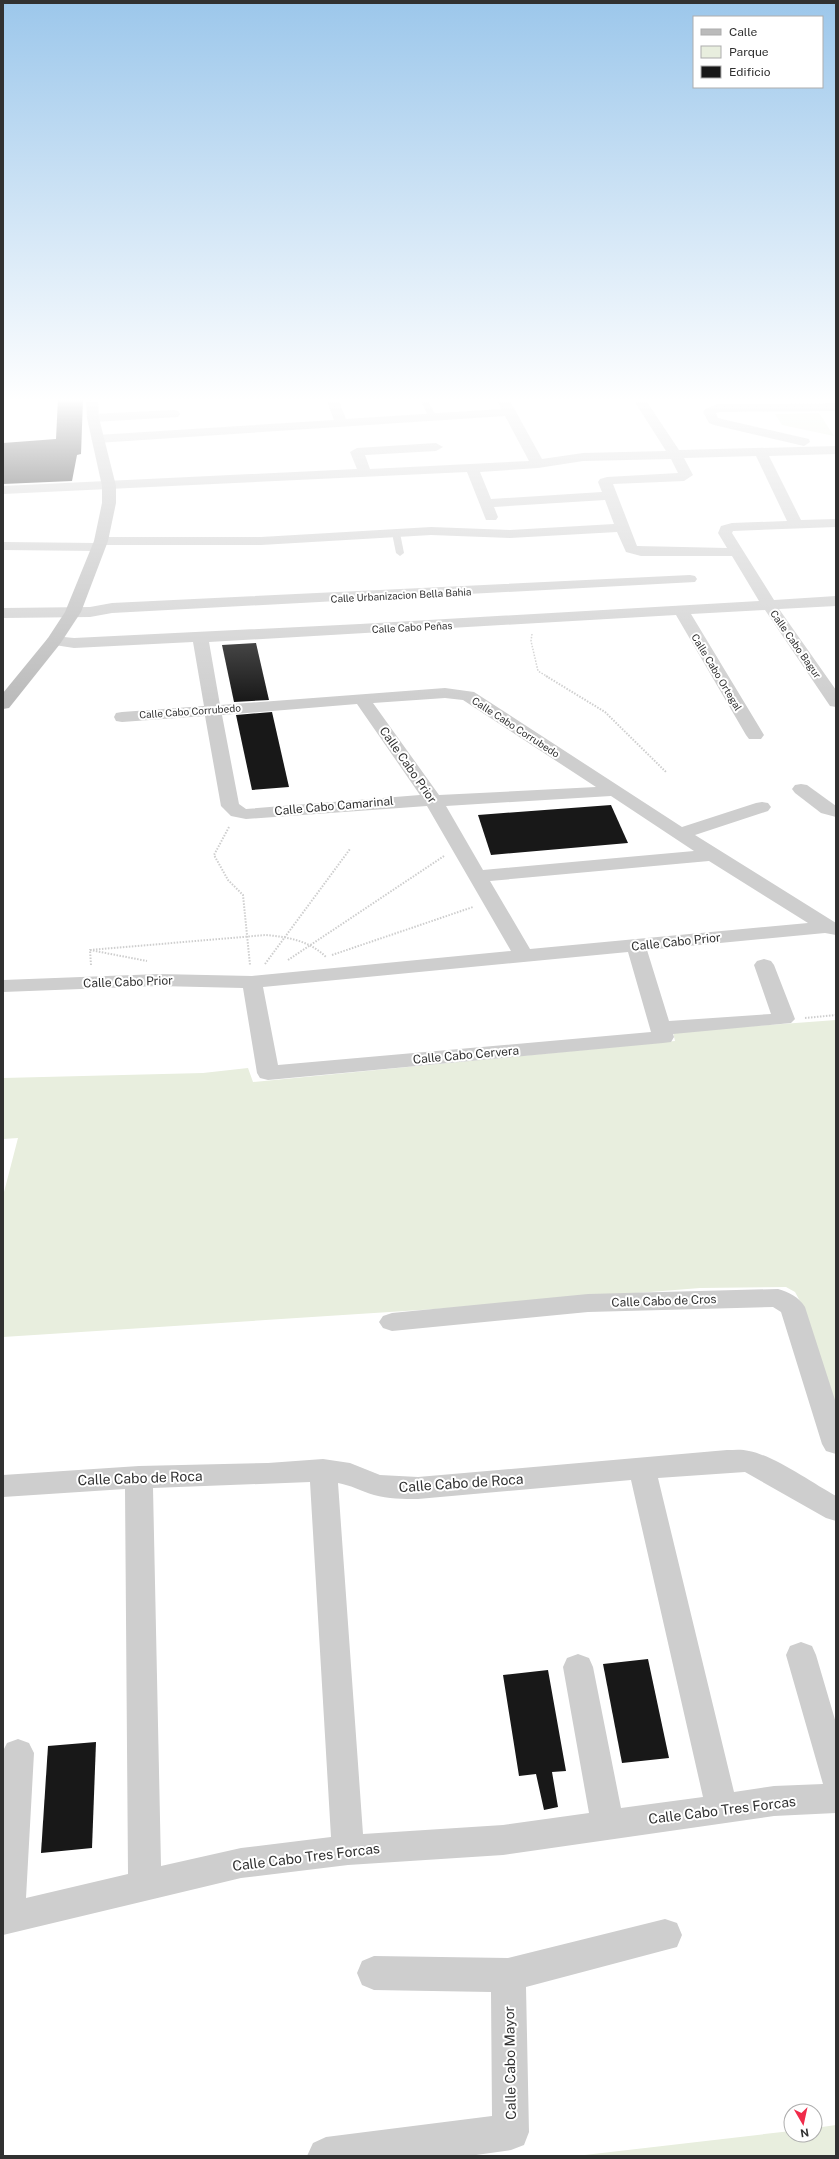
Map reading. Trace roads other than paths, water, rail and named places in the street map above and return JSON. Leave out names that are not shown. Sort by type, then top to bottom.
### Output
[{"type":"street","points":[[3,704],[54,642],[74,609],[100,544],[109,500]]},
{"type":"street","points":[[486,500],[495,534]]},
{"type":"street","points":[[487,503],[544,500]]},
{"type":"street","points":[[611,500],[631,549],[634,551],[735,552]]},
{"type":"street","points":[[784,500],[796,524],[836,523]]},
{"type":"street","name":"Calle Cabo Bagur","points":[[796,524],[728,528],[725,533],[735,552],[769,605],[836,702]]},
{"type":"street","points":[[3,546],[261,541],[449,530],[495,534],[622,528]]},
{"type":"street","name":"Calle Urbanizacion Bella Bahia","points":[[3,613],[74,609],[90,612],[112,608],[690,579]]},
{"type":"street","name":"Calle Cabo Peñas","points":[[54,642],[74,643],[200,638],[836,601]]},
{"type":"street","name":"Calle Cabo Ortegal","points":[[680,609],[755,735]]},
{"type":"street","points":[[200,638],[214,710]]},
{"type":"street","name":"Calle Cabo Corrubedo","points":[[122,716],[445,693],[468,696],[679,834],[833,929]]},
{"type":"street","name":"Calle Cabo Prior","points":[[362,699],[433,800],[490,901],[524,956]]},
{"type":"street","name":"Calle Cabo Camarinal","points":[[214,710],[230,806],[237,812],[246,814],[433,800],[450,801],[612,791]]},
{"type":"street","points":[[801,789],[826,810],[836,812]]},
{"type":"street","points":[[679,834],[762,807]]},
{"type":"street","points":[[476,876],[713,855]]},
{"type":"street","name":"Calle Cabo Prior","points":[[3,986],[159,980],[252,982],[325,964],[524,956],[833,929]]},
{"type":"street","points":[[636,946],[662,1033]]},
{"type":"street","name":"Calle Cabo Cervera","points":[[252,982],[268,1073],[784,1020],[764,965]]},
{"type":"street","name":"Calle Cabo de Cros","points":[[392,1322],[588,1303],[778,1298],[792,1307],[836,1444]]},
{"type":"street","name":"Calle Cabo de Roca","points":[[3,1486],[139,1477],[268,1474],[323,1470],[350,1474],[376,1485],[394,1488],[418,1488],[642,1468],[748,1461],[762,1467],[836,1510]]},
{"type":"street","points":[[642,1468],[722,1808]]},
{"type":"street","points":[[323,1470],[348,1850]]},
{"type":"street","points":[[139,1477],[145,1885]]},
{"type":"street","points":[[802,1655],[836,1777]]},
{"type":"street","points":[[578,1667],[608,1825]]},
{"type":"street","name":"Calle Cabo Tres Forcas","points":[[18,1753],[6,1918],[241,1863],[348,1850],[503,1840],[774,1801],[836,1798]]},
{"type":"street","points":[[374,1973],[508,1975],[665,1936]]},
{"type":"street","name":"Calle Cabo Mayor","points":[[326,2156],[511,2132],[508,1975]]},
{"type":"lane","points":[[396,533],[400,553]]}]
